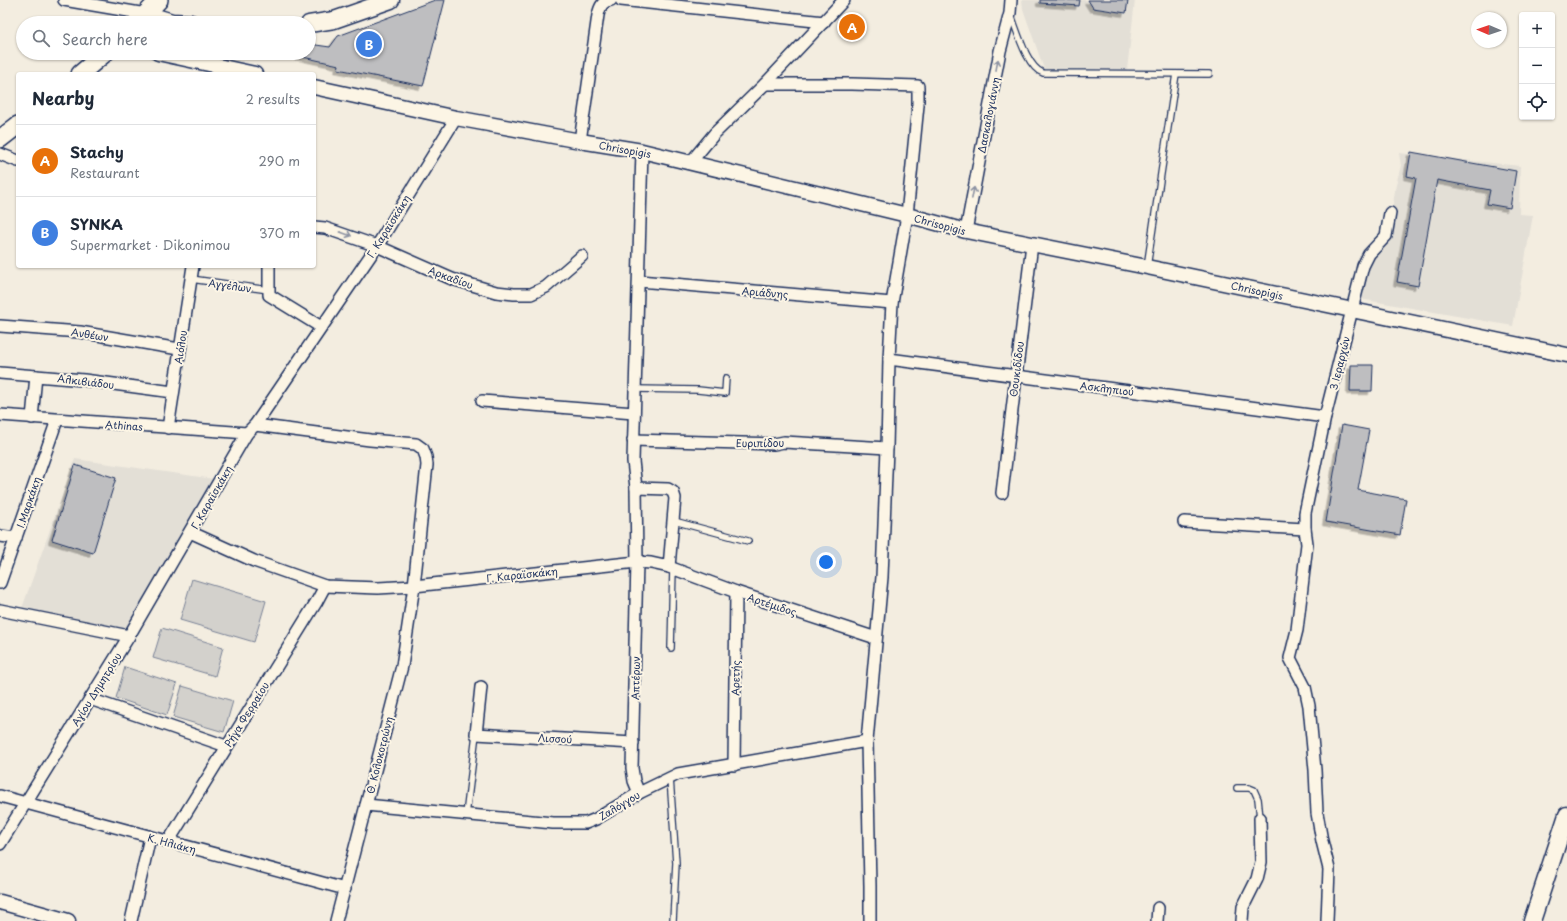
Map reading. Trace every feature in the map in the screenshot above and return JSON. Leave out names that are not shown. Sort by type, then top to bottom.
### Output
[{"type":"main road","points":[[143,16],[160,0]]},
{"type":"main road","points":[[316,23],[334,20],[391,0]]},
{"type":"main road","points":[[82,72],[97,60]]},
{"type":"main road","points":[[0,139],[16,127]]},
{"type":"main road","points":[[1532,921],[1567,815]]},
{"type":"street","points":[[64,0],[103,3],[136,16]]},
{"type":"street","points":[[580,141],[598,15],[600,6],[611,0]]},
{"type":"street","points":[[621,0],[824,22]]},
{"type":"street","points":[[690,164],[715,133],[765,84],[844,0]]},
{"type":"street","name":"Δασκαλογιάννη","points":[[966,231],[1000,51],[1010,13],[1011,0]]},
{"type":"street","points":[[190,60],[246,72]]},
{"type":"street","points":[[765,84],[918,86],[918,105],[907,215],[892,303],[882,577],[866,741],[870,921]]},
{"type":"street","name":"Chrisopigis","points":[[316,87],[456,118],[642,151],[690,164],[907,215],[966,231],[1147,267],[1567,355]]},
{"type":"street","name":"Γ. Καραϊσκάκη","points":[[456,118],[377,246],[255,425],[247,434],[190,532],[254,561],[325,586],[378,588],[414,586],[637,562],[671,567]]},
{"type":"street","points":[[637,562],[636,488],[633,461],[633,440],[642,151]]},
{"type":"street","points":[[0,154],[16,160]]},
{"type":"street","name":"3 Ιεραρχών","points":[[1327,921],[1329,869],[1317,813],[1315,770],[1309,706],[1305,688],[1290,658],[1297,630],[1307,544],[1305,525],[1325,417],[1363,266],[1369,254],[1386,236],[1390,213]]},
{"type":"street","name":"Αρκαδίου","points":[[316,226],[325,228],[377,246],[452,279],[496,292],[531,294],[546,287],[582,256]]},
{"type":"street","name":"Θουκιδίδου","points":[[1002,493],[1032,244]]},
{"type":"street","name":"Αιόλου","points":[[168,428],[172,392],[193,268]]},
{"type":"street","points":[[269,268],[270,293]]},
{"type":"street","name":"Αριάδνης","points":[[639,281],[892,303]]},
{"type":"street","name":"Αγγέλων","points":[[270,293],[321,327]]},
{"type":"street","name":"Ανθέων","points":[[0,326],[80,332],[179,349]]},
{"type":"street","name":"Ασκληπιού","points":[[889,359],[1015,377],[1325,417]]},
{"type":"street","name":"Αλκιβιάδου","points":[[0,373],[84,380],[172,392]]},
{"type":"street","points":[[32,418],[36,376]]},
{"type":"street","points":[[482,401],[634,413]]},
{"type":"street","name":"Athinas","points":[[0,415],[247,434]]},
{"type":"street","name":"Ι.Μαρκάκη","points":[[0,583],[57,420]]},
{"type":"street","name":"Θ. Κολοκοτρώνη","points":[[255,425],[370,440],[416,444],[423,449],[426,457],[427,465],[414,586],[402,666],[336,921]]},
{"type":"street","name":"Ευριπίδου","points":[[633,440],[774,444],[784,442],[887,448]]},
{"type":"street","points":[[636,488],[672,490],[675,498],[671,567]]},
{"type":"street","points":[[1184,522],[1305,525]]},
{"type":"street","name":"Αγίου Δημητρίου","points":[[0,844],[129,636],[190,532]]},
{"type":"street","points":[[0,536],[16,538]]},
{"type":"street","name":"Απτέρων","points":[[637,562],[632,768],[634,781],[639,793]]},
{"type":"street","name":"Αρτέμιδος","points":[[671,567],[736,592],[876,638]]},
{"type":"street","name":"Ρήγα Φερραίου","points":[[168,842],[325,586]]},
{"type":"street","name":"Αρετής","points":[[734,764],[736,592]]},
{"type":"street","points":[[0,610],[129,636]]},
{"type":"street","points":[[476,734],[481,687]]},
{"type":"street","points":[[90,699],[226,746]]},
{"type":"street","name":"Λισσού","points":[[476,734],[633,743]]},
{"type":"street","name":"Ζαλόγγου","points":[[366,805],[466,816],[553,823],[586,823],[596,819],[639,793],[670,777],[692,770],[866,741]]},
{"type":"street","name":"Κ. Ηλιάκη","points":[[0,796],[25,804],[345,889]]},
{"type":"street","points":[[1242,921],[1243,907],[1257,879],[1261,862],[1260,818]]},
{"type":"street","points":[[131,921],[150,837]]},
{"type":"street","points":[[0,902],[59,920]]},
{"type":"street","points":[[1157,921],[1158,908]]},
{"type":"lane","points":[[1010,13],[1027,55],[1038,71],[1050,73],[1209,74]]},
{"type":"lane","points":[[1147,267],[1176,74]]},
{"type":"lane","name":"Αγγέλων","points":[[191,279],[270,293]]},
{"type":"lane","points":[[635,389],[698,390],[725,393],[726,378]]},
{"type":"lane","points":[[674,521],[748,541]]},
{"type":"lane","points":[[671,567],[671,648]]},
{"type":"lane","points":[[466,816],[476,734]]},
{"type":"lane","points":[[670,777],[676,863],[673,921]]},
{"type":"lane","points":[[1237,788],[1249,788],[1254,790],[1258,799],[1260,818]]},
{"type":"shaded area","points":[[1022,0],[1135,0],[1127,70],[1044,69],[1023,9]]},
{"type":"shaded area","points":[[1399,153],[1520,166],[1519,214],[1533,215],[1513,326],[1355,298],[1367,258],[1389,231],[1396,184],[1401,166]]},
{"type":"shaded area","points":[[75,459],[214,479],[128,633],[21,611]]},
{"type":"shaded area","points":[[192,579],[266,601],[254,642],[180,620]]},
{"type":"shaded area","points":[[162,628],[223,647],[215,676],[153,658]]},
{"type":"shaded area","points":[[125,667],[177,684],[167,715],[116,698]]},
{"type":"shaded area","points":[[182,686],[233,701],[224,732],[173,717]]},
{"type":"building","points":[[435,0],[445,0],[423,86],[338,69],[339,65],[316,60],[316,45],[330,47],[338,36]]},
{"type":"building","points":[[1040,0],[1080,0],[1079,6],[1040,3]]},
{"type":"building","points":[[1088,0],[1128,0],[1126,13],[1093,8]]},
{"type":"building","points":[[1411,152],[1516,171],[1510,208],[1487,204],[1490,190],[1437,180],[1418,286],[1397,282],[1416,178],[1407,176]]},
{"type":"building","points":[[1351,365],[1373,365],[1372,391],[1350,391]]},
{"type":"building","points":[[1342,425],[1369,430],[1358,490],[1406,499],[1400,535],[1326,522]]},
{"type":"building","points":[[75,465],[116,478],[93,553],[52,540]]},
{"type":"place","name":"Stachy","points":[[852,27]]},
{"type":"place","name":"SYNKA","points":[[369,44]]}]
